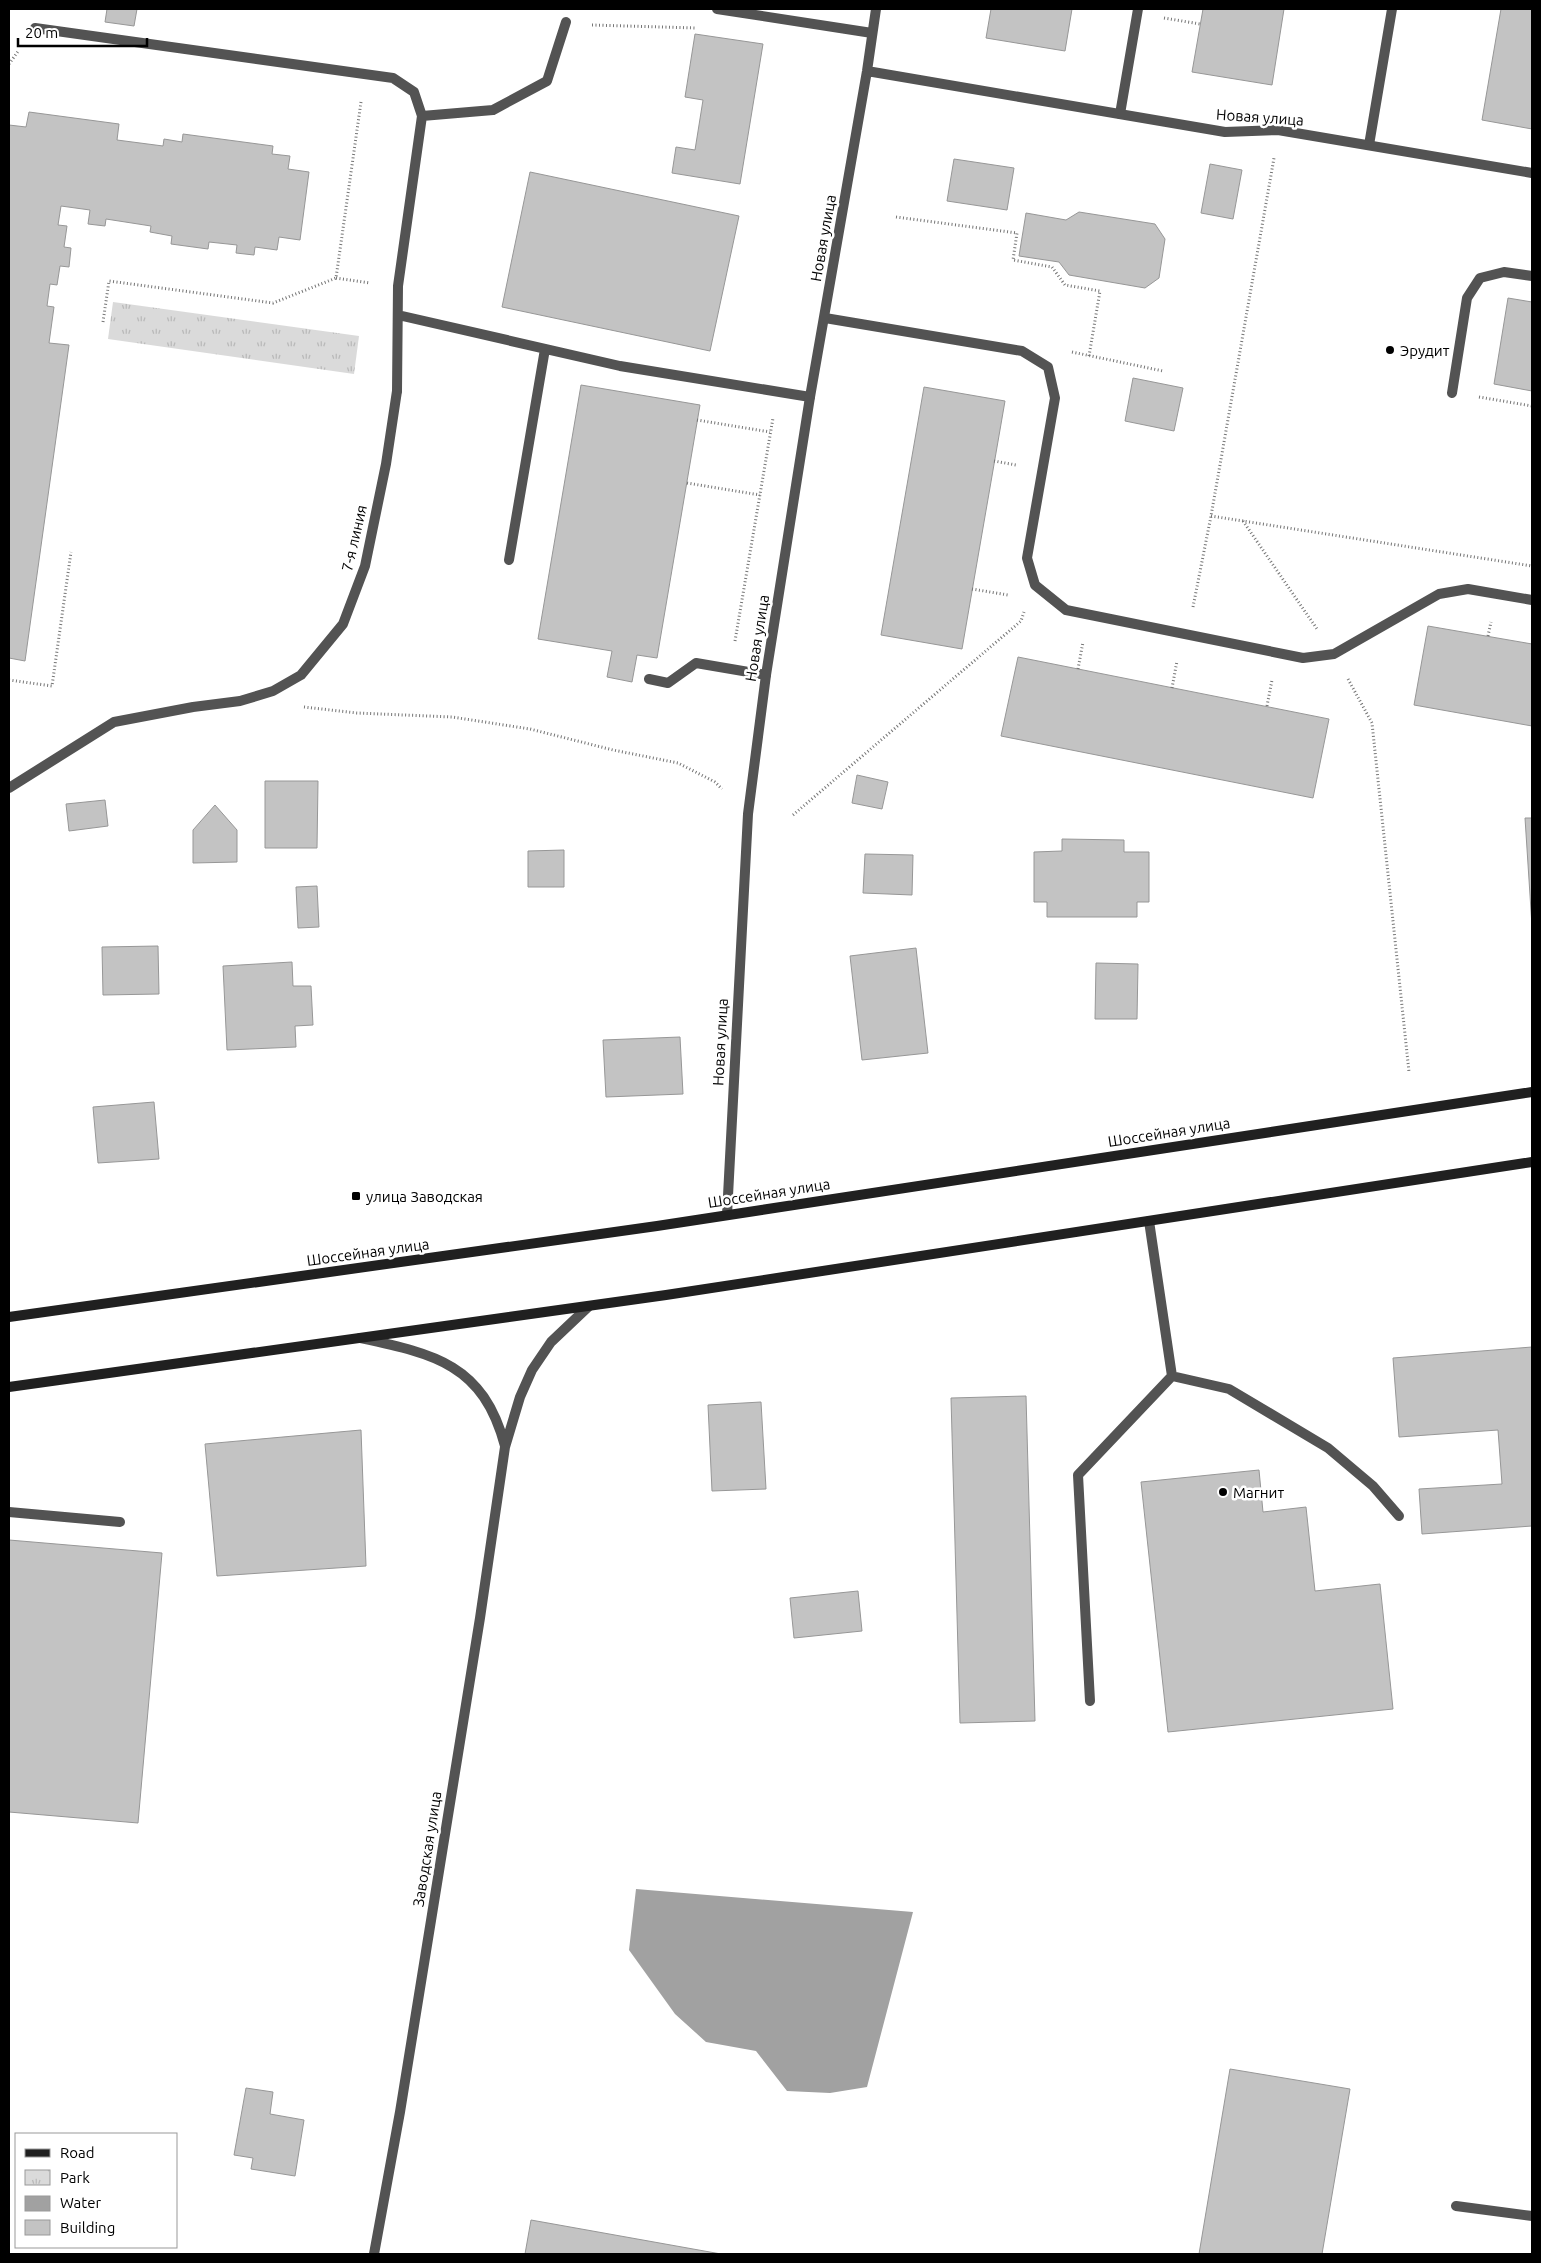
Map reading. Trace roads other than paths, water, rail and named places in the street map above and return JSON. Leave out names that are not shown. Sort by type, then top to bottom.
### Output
[{"type":"main road","name":"Шоссейная улица","points":[[9,1317],[728,1215],[1532,1092]]},
{"type":"main road","points":[[9,1386],[589,1306],[1532,1162]]},
{"type":"street","points":[[718,9],[872,33]]},
{"type":"street","name":"Новая улица","points":[[728,1215],[748,814],[766,675],[810,397],[825,318],[876,9]]},
{"type":"street","points":[[1120,114],[1138,9]]},
{"type":"street","points":[[1369,145],[1392,9]]},
{"type":"street","points":[[35,28],[394,78],[414,92],[422,116],[493,110],[547,81],[566,22]]},
{"type":"street","name":"Новая улица","points":[[867,71],[1225,132],[1278,130],[1532,173]]},
{"type":"street","name":"7-я линия","points":[[9,788],[114,722],[193,707],[240,701],[273,691],[301,674],[343,624],[365,566],[386,464],[397,391],[398,286],[422,116]]},
{"type":"street","points":[[1452,393],[1467,298],[1480,278],[1504,272],[1532,276]]},
{"type":"street","points":[[398,314],[620,366],[810,397]]},
{"type":"street","points":[[825,318],[1022,351],[1048,367],[1055,398],[1028,558],[1035,585],[1066,610],[1302,658],[1334,654],[1439,594],[1468,589],[1532,600]]},
{"type":"street","points":[[509,560],[545,348]]},
{"type":"street","points":[[649,679],[668,683],[696,663],[766,675]]},
{"type":"street","points":[[1149,1221],[1172,1376]]},
{"type":"street","name":"Заводская улица","points":[[374,2254],[401,2102],[474,1656],[505,1447],[520,1397],[532,1370],[551,1342],[589,1306]]},
{"type":"street","name":"Заводская улица","points":[[358,1338],[414,1350],[459,1370],[482,1393],[499,1422],[505,1447]]},
{"type":"street","points":[[1172,1376],[1229,1389],[1328,1448],[1373,1486],[1399,1516]]},
{"type":"street","points":[[1090,1701],[1078,1475],[1172,1376]]},
{"type":"street","points":[[9,1512],[120,1522]]},
{"type":"street","points":[[1456,2206],[1532,2216]]},
{"type":"water","points":[[636,1889],[913,1912],[867,2087],[830,2093],[787,2091],[756,2051],[706,2042],[675,2014],[629,1950]]},
{"type":"place","name":"Эрудит","points":[[1390,350]]},
{"type":"place","name":"улица Заводская","points":[[356,1196]]},
{"type":"place","name":"Магнит","points":[[1223,1492]]}]
